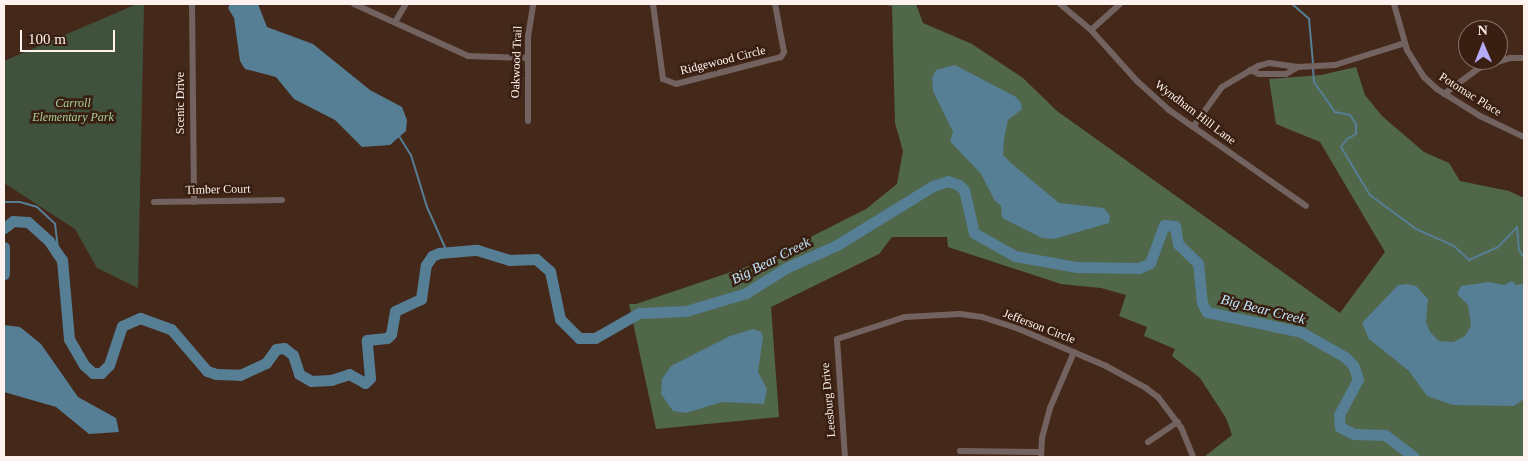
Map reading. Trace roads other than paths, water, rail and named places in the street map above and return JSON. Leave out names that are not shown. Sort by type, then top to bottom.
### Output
[{"type":"street","name":"Scenic Drive","points":[[192,4],[194,202]]},
{"type":"street","points":[[354,4],[468,56],[527,58]]},
{"type":"street","points":[[395,22],[406,4]]},
{"type":"street","name":"Oakwood Trail","points":[[528,121],[527,58],[533,4]]},
{"type":"street","name":"Ridgewood Circle","points":[[652,4],[663,78],[676,84],[781,57],[784,52],[775,4]]},
{"type":"street","name":"Wyndham Hill Lane","points":[[1060,4],[1091,30],[1152,96],[1306,206]]},
{"type":"street","points":[[1091,30],[1120,4]]},
{"type":"street","name":"Potomac Place","points":[[1394,4],[1405,43],[1424,77],[1444,94],[1524,137]]},
{"type":"street","points":[[1193,127],[1222,87],[1250,70],[1269,63],[1298,67],[1322,66],[1367,57],[1405,43]]},
{"type":"street","points":[[1444,94],[1479,68],[1510,58],[1524,58]]},
{"type":"street","points":[[1250,70],[1259,74],[1286,74],[1298,67]]},
{"type":"street","name":"Timber Court","points":[[154,202],[282,200]]},
{"type":"street","name":"Jefferson Circle","points":[[836,341],[840,337],[905,317],[960,314],[982,317],[1019,329],[1074,352],[1146,388],[1178,422],[1193,457]]},
{"type":"street","name":"Leesburg Drive","points":[[836,341],[844,457]]},
{"type":"street","points":[[960,451],[1041,455],[1050,408],[1074,352]]},
{"type":"street","points":[[1148,442],[1178,422]]},
{"type":"water","points":[[230,4],[258,4],[267,27],[313,44],[370,90],[402,107],[407,120],[406,131],[390,145],[362,147],[335,120],[294,99],[276,77],[245,69],[240,61],[234,18],[228,8]]},
{"type":"water","points":[[955,65],[1016,97],[1021,103],[1022,109],[1008,120],[1003,155],[1059,203],[1104,208],[1110,216],[1109,223],[1054,239],[1042,238],[1002,218],[1001,206],[995,201],[981,174],[950,141],[953,132],[933,91],[932,78],[936,70]]},
{"type":"water","points":[[1512,281],[1516,285],[1524,284],[1524,399],[1514,406],[1453,405],[1427,396],[1409,371],[1369,339],[1362,323],[1398,285],[1407,284],[1416,286],[1428,299],[1426,322],[1430,332],[1439,341],[1453,342],[1465,336],[1471,326],[1468,305],[1457,294],[1461,286],[1489,282],[1504,285]]},
{"type":"water","points":[[4,325],[20,327],[41,344],[78,397],[116,418],[119,432],[89,434],[56,407],[4,392]]},
{"type":"water","points":[[753,329],[761,332],[763,337],[758,372],[767,389],[764,404],[722,402],[686,413],[673,411],[661,394],[662,379],[671,366],[730,336]]},
{"type":"waterway","points":[[1292,4],[1309,19],[1313,63]]},
{"type":"waterway","points":[[1313,68],[1314,82],[1335,112],[1350,115],[1356,124],[1356,134],[1347,139],[1341,147],[1370,195],[1416,229],[1454,246],[1469,260],[1498,247],[1517,227],[1519,250],[1524,258]]},
{"type":"waterway","points":[[399,136],[411,155],[427,207],[447,252]]},
{"type":"waterway","name":"Big Bear Creek","points":[[4,228],[13,221],[28,222],[49,241],[62,260],[69,339],[84,365],[93,373],[101,373],[109,365],[122,326],[140,318],[171,329],[207,371],[216,374],[240,375],[266,363],[276,349],[284,348],[293,355],[299,374],[311,381],[331,380],[349,374],[365,383],[370,378],[367,340],[387,338],[391,334],[395,311],[421,299],[426,265],[432,256],[439,253],[477,250],[509,260],[536,259],[550,271],[560,319],[579,338],[595,338],[639,313],[686,311],[746,293],[786,268],[837,245],[933,186],[948,181],[959,185],[964,190],[974,233],[1015,256],[1077,267],[1139,268],[1150,263],[1164,225],[1175,226],[1178,244],[1198,263],[1202,303],[1207,312],[1301,332],[1345,357],[1353,365],[1358,379],[1339,414],[1340,427],[1354,434],[1385,435],[1414,457]]},
{"type":"waterway","points":[[4,202],[20,202],[37,207],[55,224],[59,258]]},
{"type":"waterway","name":"Big Bear Creek","points":[[4,247],[4,274]]},
{"type":"park label","name":"Carroll Elementary Park","points":[[73,111]]}]
